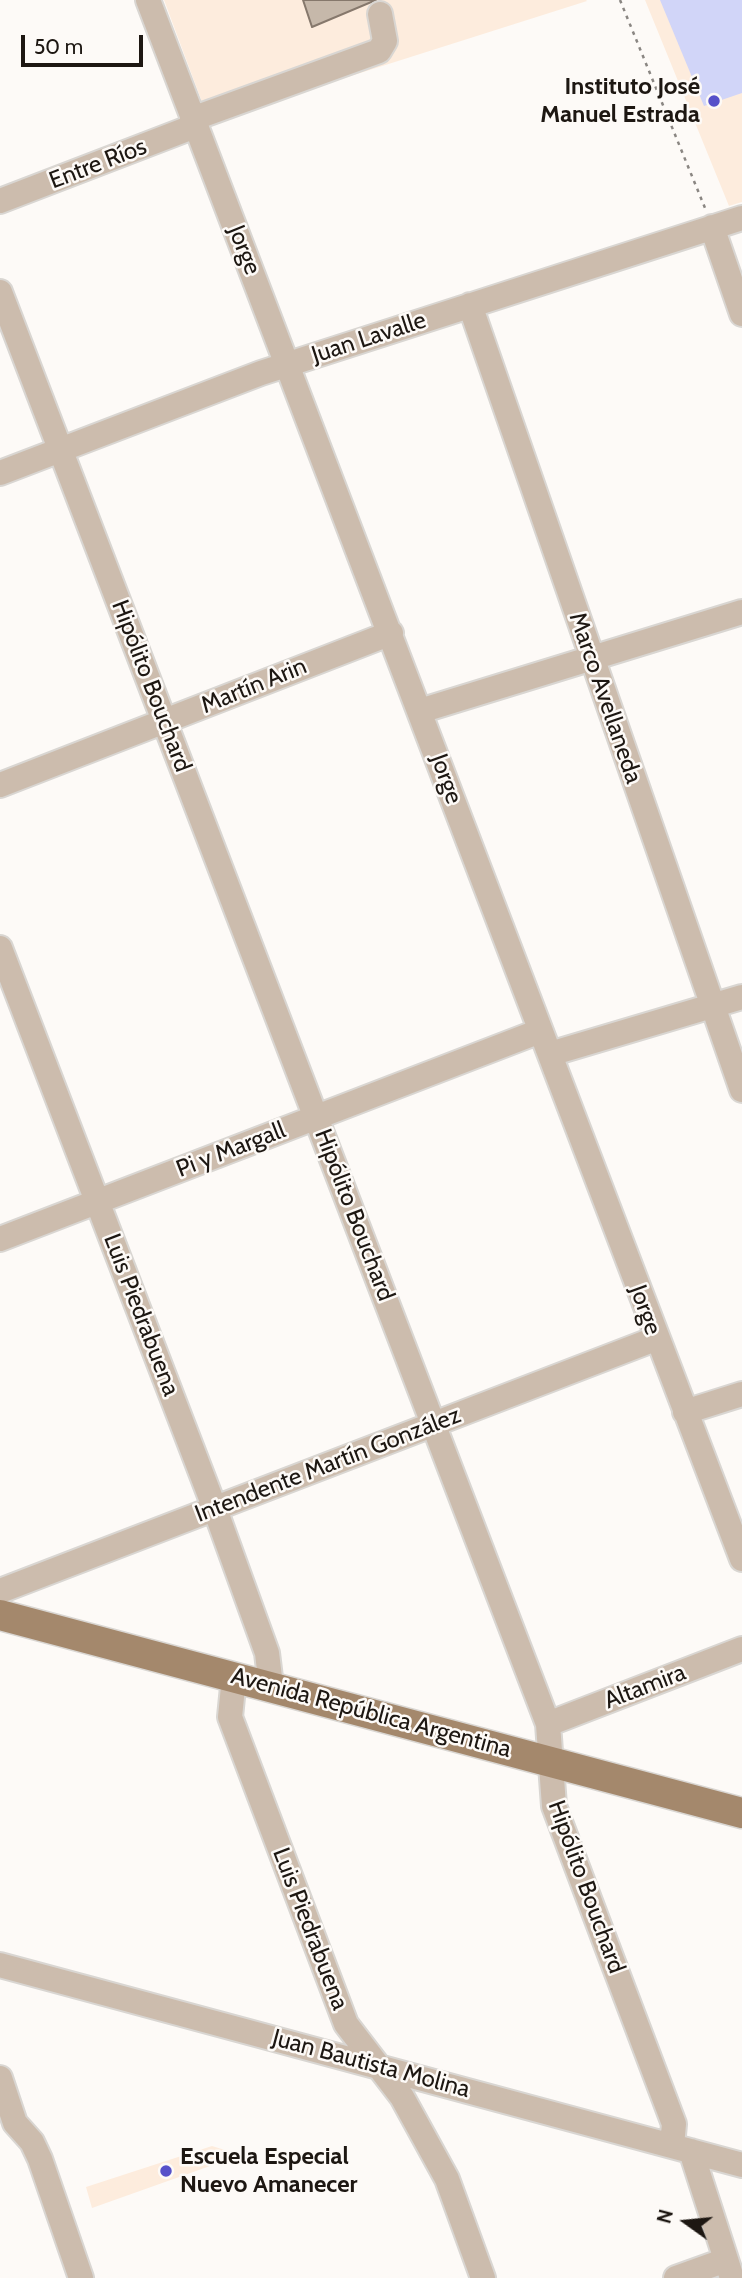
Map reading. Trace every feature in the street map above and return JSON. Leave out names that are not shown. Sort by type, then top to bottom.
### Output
[{"type":"main road","name":"Avenida República Argentina","points":[[0,1615],[742,1813]]},
{"type":"street","name":"Jorge","points":[[148,0],[391,632],[655,1339],[742,1559]]},
{"type":"street","name":"Entre Ríos","points":[[0,201],[379,51],[385,41],[380,14]]},
{"type":"street","name":"Juan Lavalle","points":[[0,473],[289,364],[742,218]]},
{"type":"street","points":[[712,227],[742,314]]},
{"type":"street","name":"Hipólito Bouchard","points":[[0,292],[548,1724],[554,1806],[681,2148],[729,2269]]},
{"type":"street","name":"Marco Avellaneda","points":[[470,305],[742,1090]]},
{"type":"street","points":[[420,711],[742,612]]},
{"type":"street","name":"Martín Arin","points":[[0,785],[391,632]]},
{"type":"street","name":"Luis Piedrabuena","points":[[0,948],[215,1509],[267,1653],[271,1686]]},
{"type":"street","name":"Pi y Margall","points":[[0,1239],[316,1117],[545,1042],[713,1006],[742,997]]},
{"type":"street","name":"Intendente Martín González","points":[[0,1591],[655,1339]]},
{"type":"street","points":[[685,1412],[742,1394]]},
{"type":"street","name":"Altamira","points":[[548,1724],[742,1649]]},
{"type":"street","name":"Luis Piedrabuena","points":[[234,1677],[230,1717],[346,2024],[402,2097],[447,2179],[483,2278]]},
{"type":"street","name":"Juan Bautista Molina","points":[[0,1965],[742,2165]]},
{"type":"street","points":[[0,2078],[8,2126],[32,2142],[80,2278]]},
{"type":"street","points":[[676,2278],[729,2269]]},
{"type":"path","points":[[620,0],[712,227]]},
{"type":"shaded area","points":[[164,0],[586,0],[587,1],[209,121]]},
{"type":"shaded area","name":"Instituto José Manuel Estrada","points":[[645,0],[742,0],[742,202],[729,206]]},
{"type":"shaded area","points":[[660,0],[742,0],[742,93],[704,106]]},
{"type":"shaded area","name":"Escuela Especial Nuevo Amanecer","points":[[212,2146],[241,2155],[92,2208],[86,2187]]},
{"type":"building","points":[[303,0],[376,0],[312,27]]},
{"type":"place","name":"Instituto José Manuel Estrada","points":[[714,101]]},
{"type":"place","name":"Escuela Especial Nuevo Amanecer","points":[[166,2171]]}]
